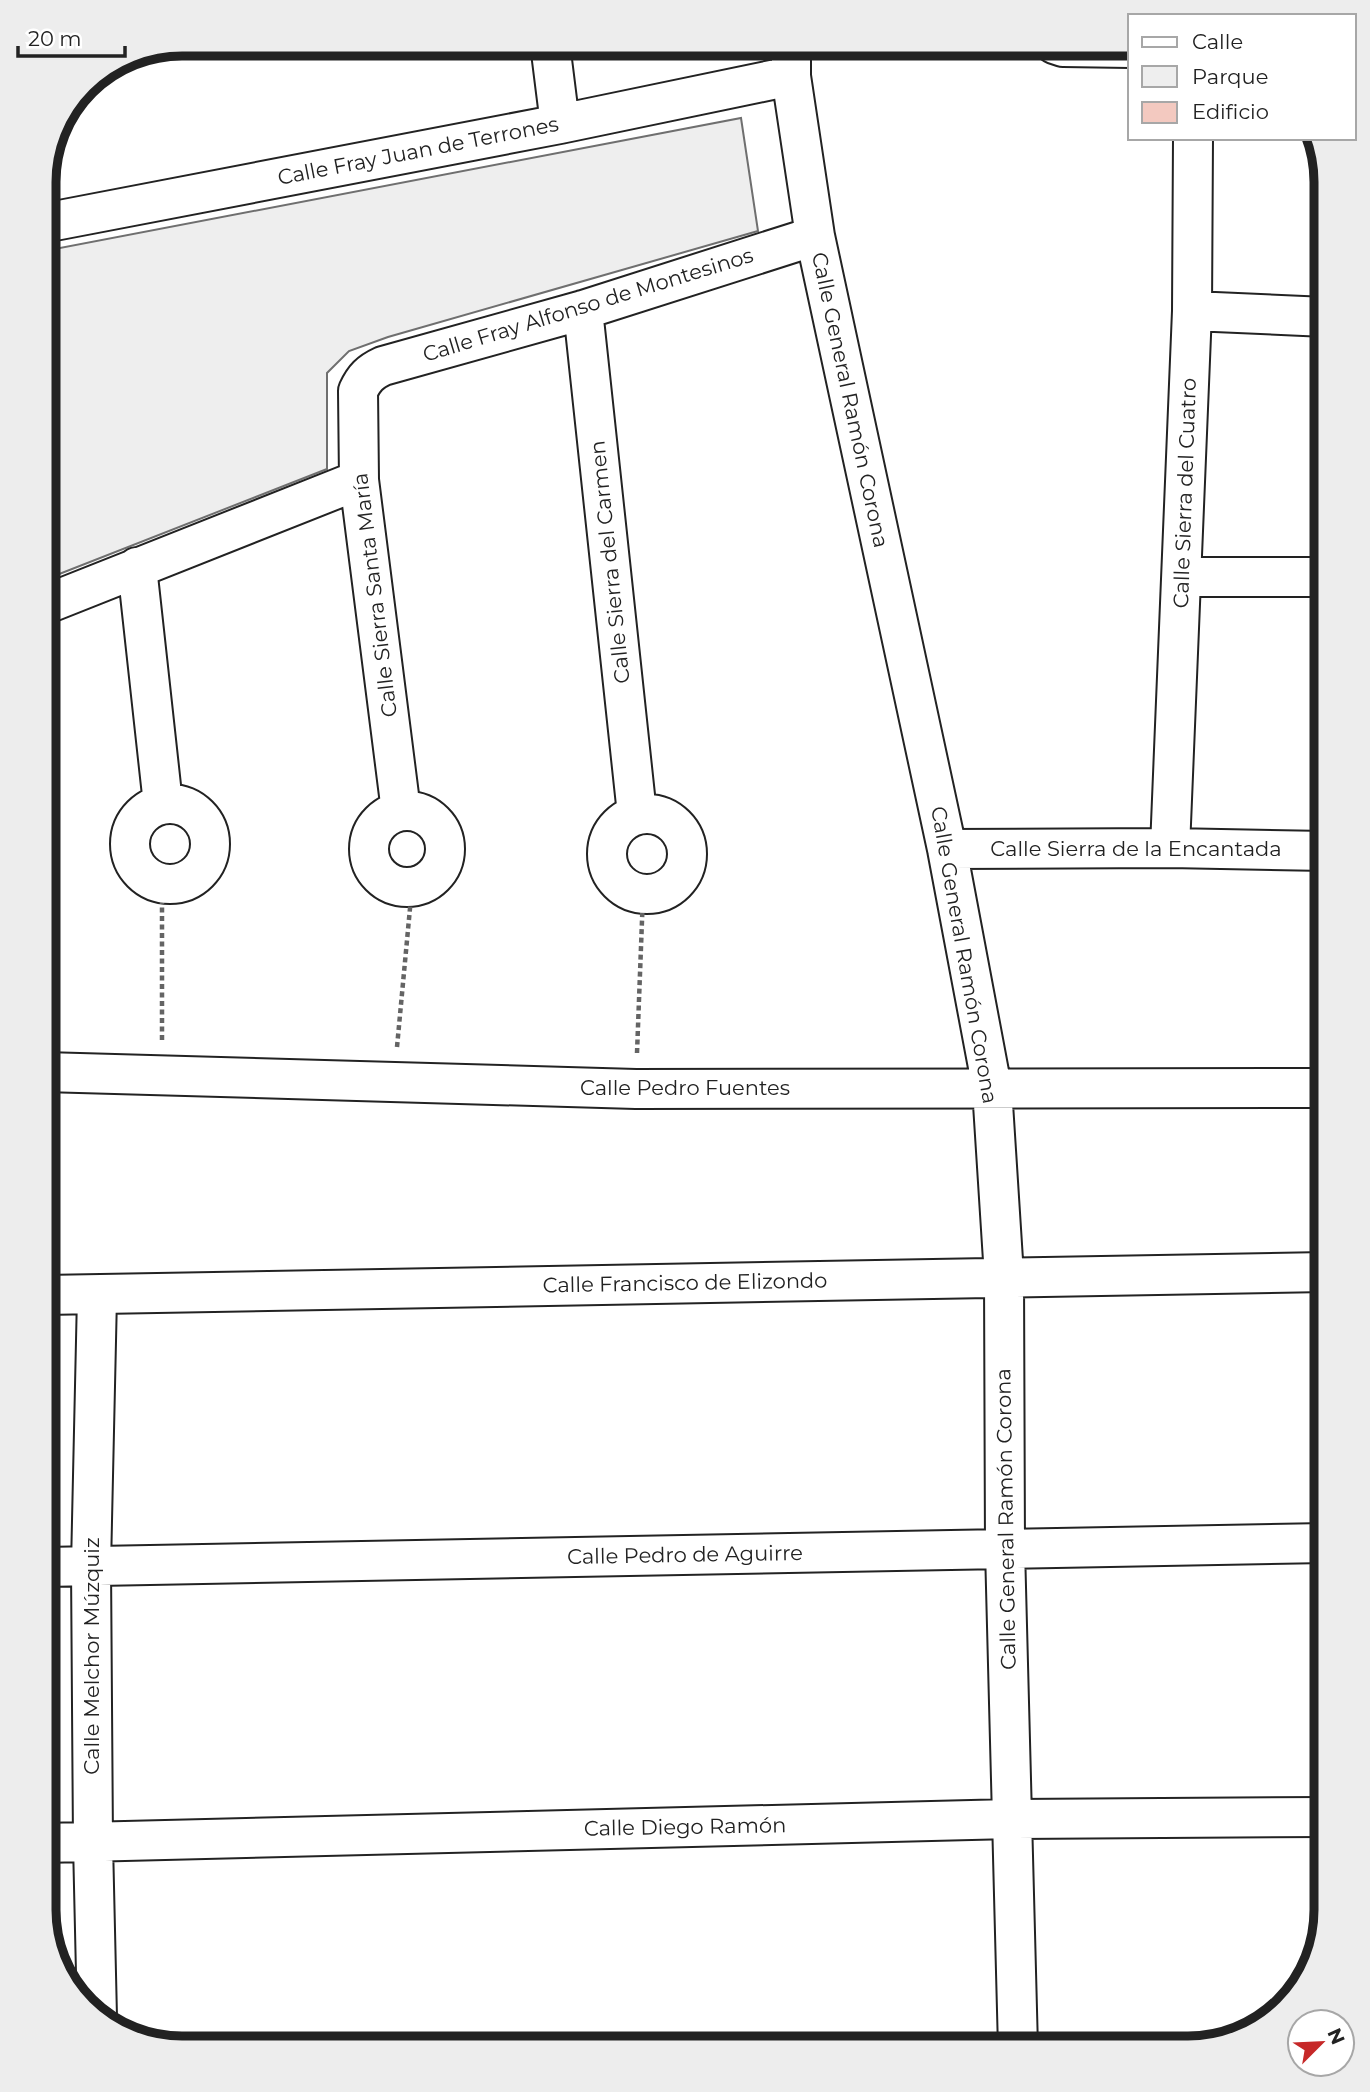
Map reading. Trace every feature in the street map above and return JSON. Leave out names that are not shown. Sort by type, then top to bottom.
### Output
[{"type":"street","points":[[552,56],[560,124]]},
{"type":"street","name":"Calle Fray Juan de Terrones","points":[[56,221],[560,124],[791,60]]},
{"type":"street","name":"Calle General Ramón Corona","points":[[791,60],[815,236],[947,849],[992,1088],[1004,1276],[1005,1549],[1018,2036]]},
{"type":"street","name":"Calle Sierra del Cuatro","points":[[1170,848],[1192,311],[1193,140]]},
{"type":"street","name":"Calle Fray Alfonso de Montesinos","points":[[363,379],[383,366],[583,310],[815,236]]},
{"type":"street","name":"Calle Sierra del Carmen","points":[[583,310],[637,814]]},
{"type":"street","points":[[1192,311],[1314,316]]},
{"type":"street","name":"Calle Sierra Santa María","points":[[363,379],[358,391],[359,480],[401,811],[388,816],[378,824],[371,835],[370,861],[376,873],[387,882],[399,887],[412,887]]},
{"type":"street","points":[[56,600],[359,480]]},
{"type":"street","points":[[137,567],[163,804]]},
{"type":"street","points":[[1182,577],[1314,577]]},
{"type":"street","points":[[163,804],[177,804],[192,810],[200,817],[209,834],[210,848],[204,866],[192,878],[179,883],[162,884],[138,870],[130,851],[131,834],[138,820],[149,809],[163,804]]},
{"type":"street","points":[[651,813],[664,817],[676,826],[684,837],[686,865],[680,878],[670,887],[657,894],[643,894],[629,891],[618,883],[610,871],[606,857],[607,843],[613,830],[624,820],[637,814],[651,813]]},
{"type":"street","name":"Calle Sierra de la Encantada","points":[[947,849],[1314,851]]},
{"type":"street","name":"Calle Pedro Fuentes","points":[[56,1072],[636,1089],[1314,1088]]},
{"type":"street","name":"Calle Francisco de Elizondo","points":[[56,1295],[1314,1272]]},
{"type":"street","name":"Calle Melchor Múzquiz","points":[[97,1296],[91,1566],[97,2003]]},
{"type":"street","name":"Calle Pedro de Aguirre","points":[[56,1567],[1314,1543]]},
{"type":"street","name":"Calle Diego Ramón","points":[[56,1843],[1011,1819],[1314,1817]]},
{"type":"path","points":[[162,884],[162,1076]]},
{"type":"path","points":[[393,1083],[412,887]]},
{"type":"path","points":[[636,1089],[643,894]]},
{"type":"green space","points":[[741,118],[758,231],[388,337],[349,351],[327,373],[327,469],[56,575],[56,249]]}]
